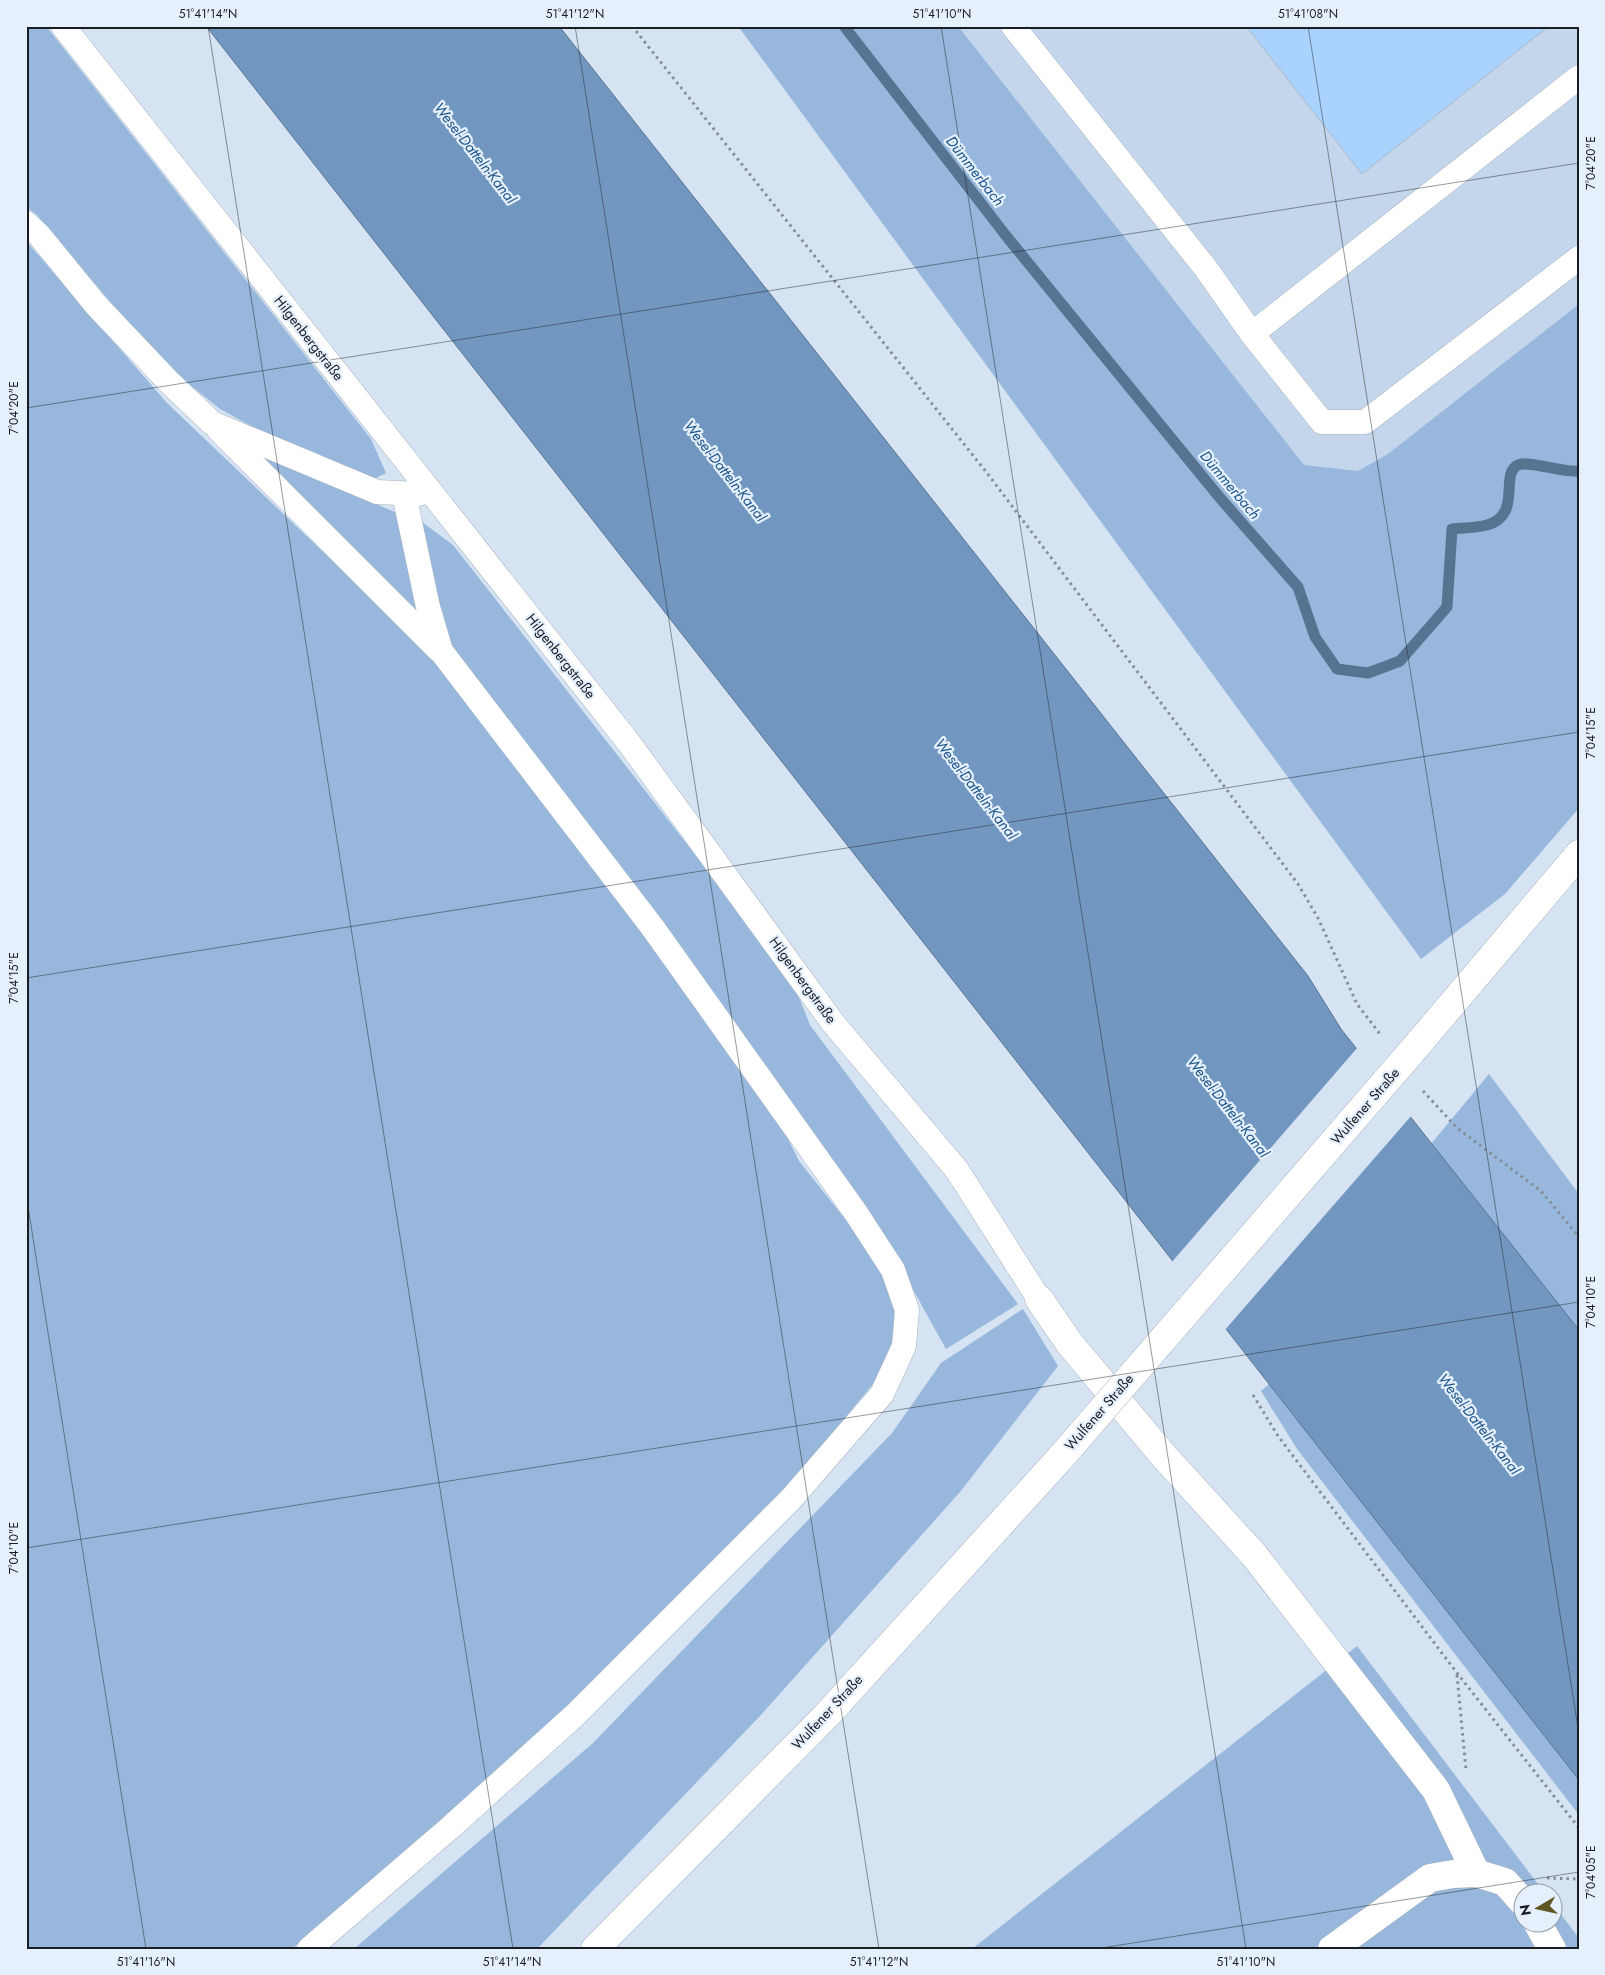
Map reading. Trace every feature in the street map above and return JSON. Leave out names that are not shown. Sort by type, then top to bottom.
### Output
[{"type":"main road","name":"Wulfener Straße","points":[[595,1949],[826,1716],[1063,1455],[1419,1043],[1579,854]]},
{"type":"main road","points":[[1039,1299],[1070,1344],[1156,1447],[1254,1555],[1436,1790],[1476,1873]]},
{"type":"main road","points":[[1332,1949],[1430,1878],[1476,1873],[1506,1882],[1512,1889]]},
{"type":"main road","points":[[1543,1932],[1552,1949]]},
{"type":"lane","name":"Hilgenbergstraße","points":[[63,26],[629,743],[833,1022],[957,1170],[1039,1299]]},
{"type":"lane","points":[[1013,26],[1207,270],[1252,334],[1322,422],[1365,422],[1579,258]]},
{"type":"lane","points":[[1252,334],[1579,77]]},
{"type":"lane","points":[[26,223],[39,235],[96,305],[169,382],[440,651],[653,928],[893,1270],[907,1310],[904,1346],[882,1394],[791,1500],[575,1715],[452,1826],[308,1949]]},
{"type":"lane","points":[[212,423],[377,492],[434,495]]},
{"type":"lane","points":[[404,494],[428,607],[440,651]]},
{"type":"path","points":[[632,26],[987,473],[1298,884],[1318,918],[1357,1004],[1381,1036]]},
{"type":"path","points":[[1423,1090],[1457,1128],[1541,1191],[1579,1237]]},
{"type":"path","points":[[1253,1395],[1278,1436],[1457,1673],[1579,1828]]},
{"type":"shaded area","points":[[26,26],[46,26],[371,439],[386,473],[374,479],[314,452],[260,431],[220,409],[185,381],[124,318],[37,215],[26,207]]},
{"type":"shaded area","points":[[738,26],[958,26],[1304,465],[1358,471],[1388,454],[1579,304],[1579,808],[1505,894],[1421,959]]},
{"type":"shaded area","points":[[750,26],[1579,26],[1579,497],[1342,776]]},
{"type":"shaded area","points":[[26,241],[167,403],[425,649],[637,919],[786,1135],[799,1161],[872,1253],[895,1299],[893,1346],[877,1379],[785,1491],[523,1752],[292,1949],[26,1949]]},
{"type":"shaded area","points":[[252,451],[402,515],[420,616]]},
{"type":"shaded area","points":[[422,522],[453,545],[791,977],[810,1025],[1018,1304],[946,1349],[880,1230],[441,632]]},
{"type":"shaded area","points":[[1489,1074],[1579,1194],[1579,1330],[1431,1144]]},
{"type":"shaded area","points":[[1023,1309],[1058,1366],[960,1492],[759,1717],[537,1949],[354,1949],[593,1743],[892,1433],[941,1363]]},
{"type":"shaded area","points":[[1269,1384],[1579,1780],[1579,1815],[1297,1449],[1261,1391]]},
{"type":"shaded area","points":[[1357,1646],[1536,1882],[1512,1882],[1512,1932],[1562,1932],[1562,1916],[1579,1938],[1579,1949],[972,1949]]},
{"type":"water","name":"Wesel-Datteln-Kanal","points":[[206,26],[559,26],[1308,976],[1341,1029],[1579,1330],[1579,1780]]},
{"type":"pier","points":[[1358,1047],[1412,1115],[1224,1331],[1171,1263]]},
{"type":"building","points":[[1246,26],[1549,26],[1362,174]]},
{"type":"waterway","name":"Dümmerbach","points":[[844,26],[1007,237],[1220,498],[1298,587],[1315,637],[1337,669],[1368,673],[1400,661],[1447,607],[1452,529],[1483,526],[1498,520],[1508,504],[1510,477],[1518,465],[1530,464],[1579,471]]}]
